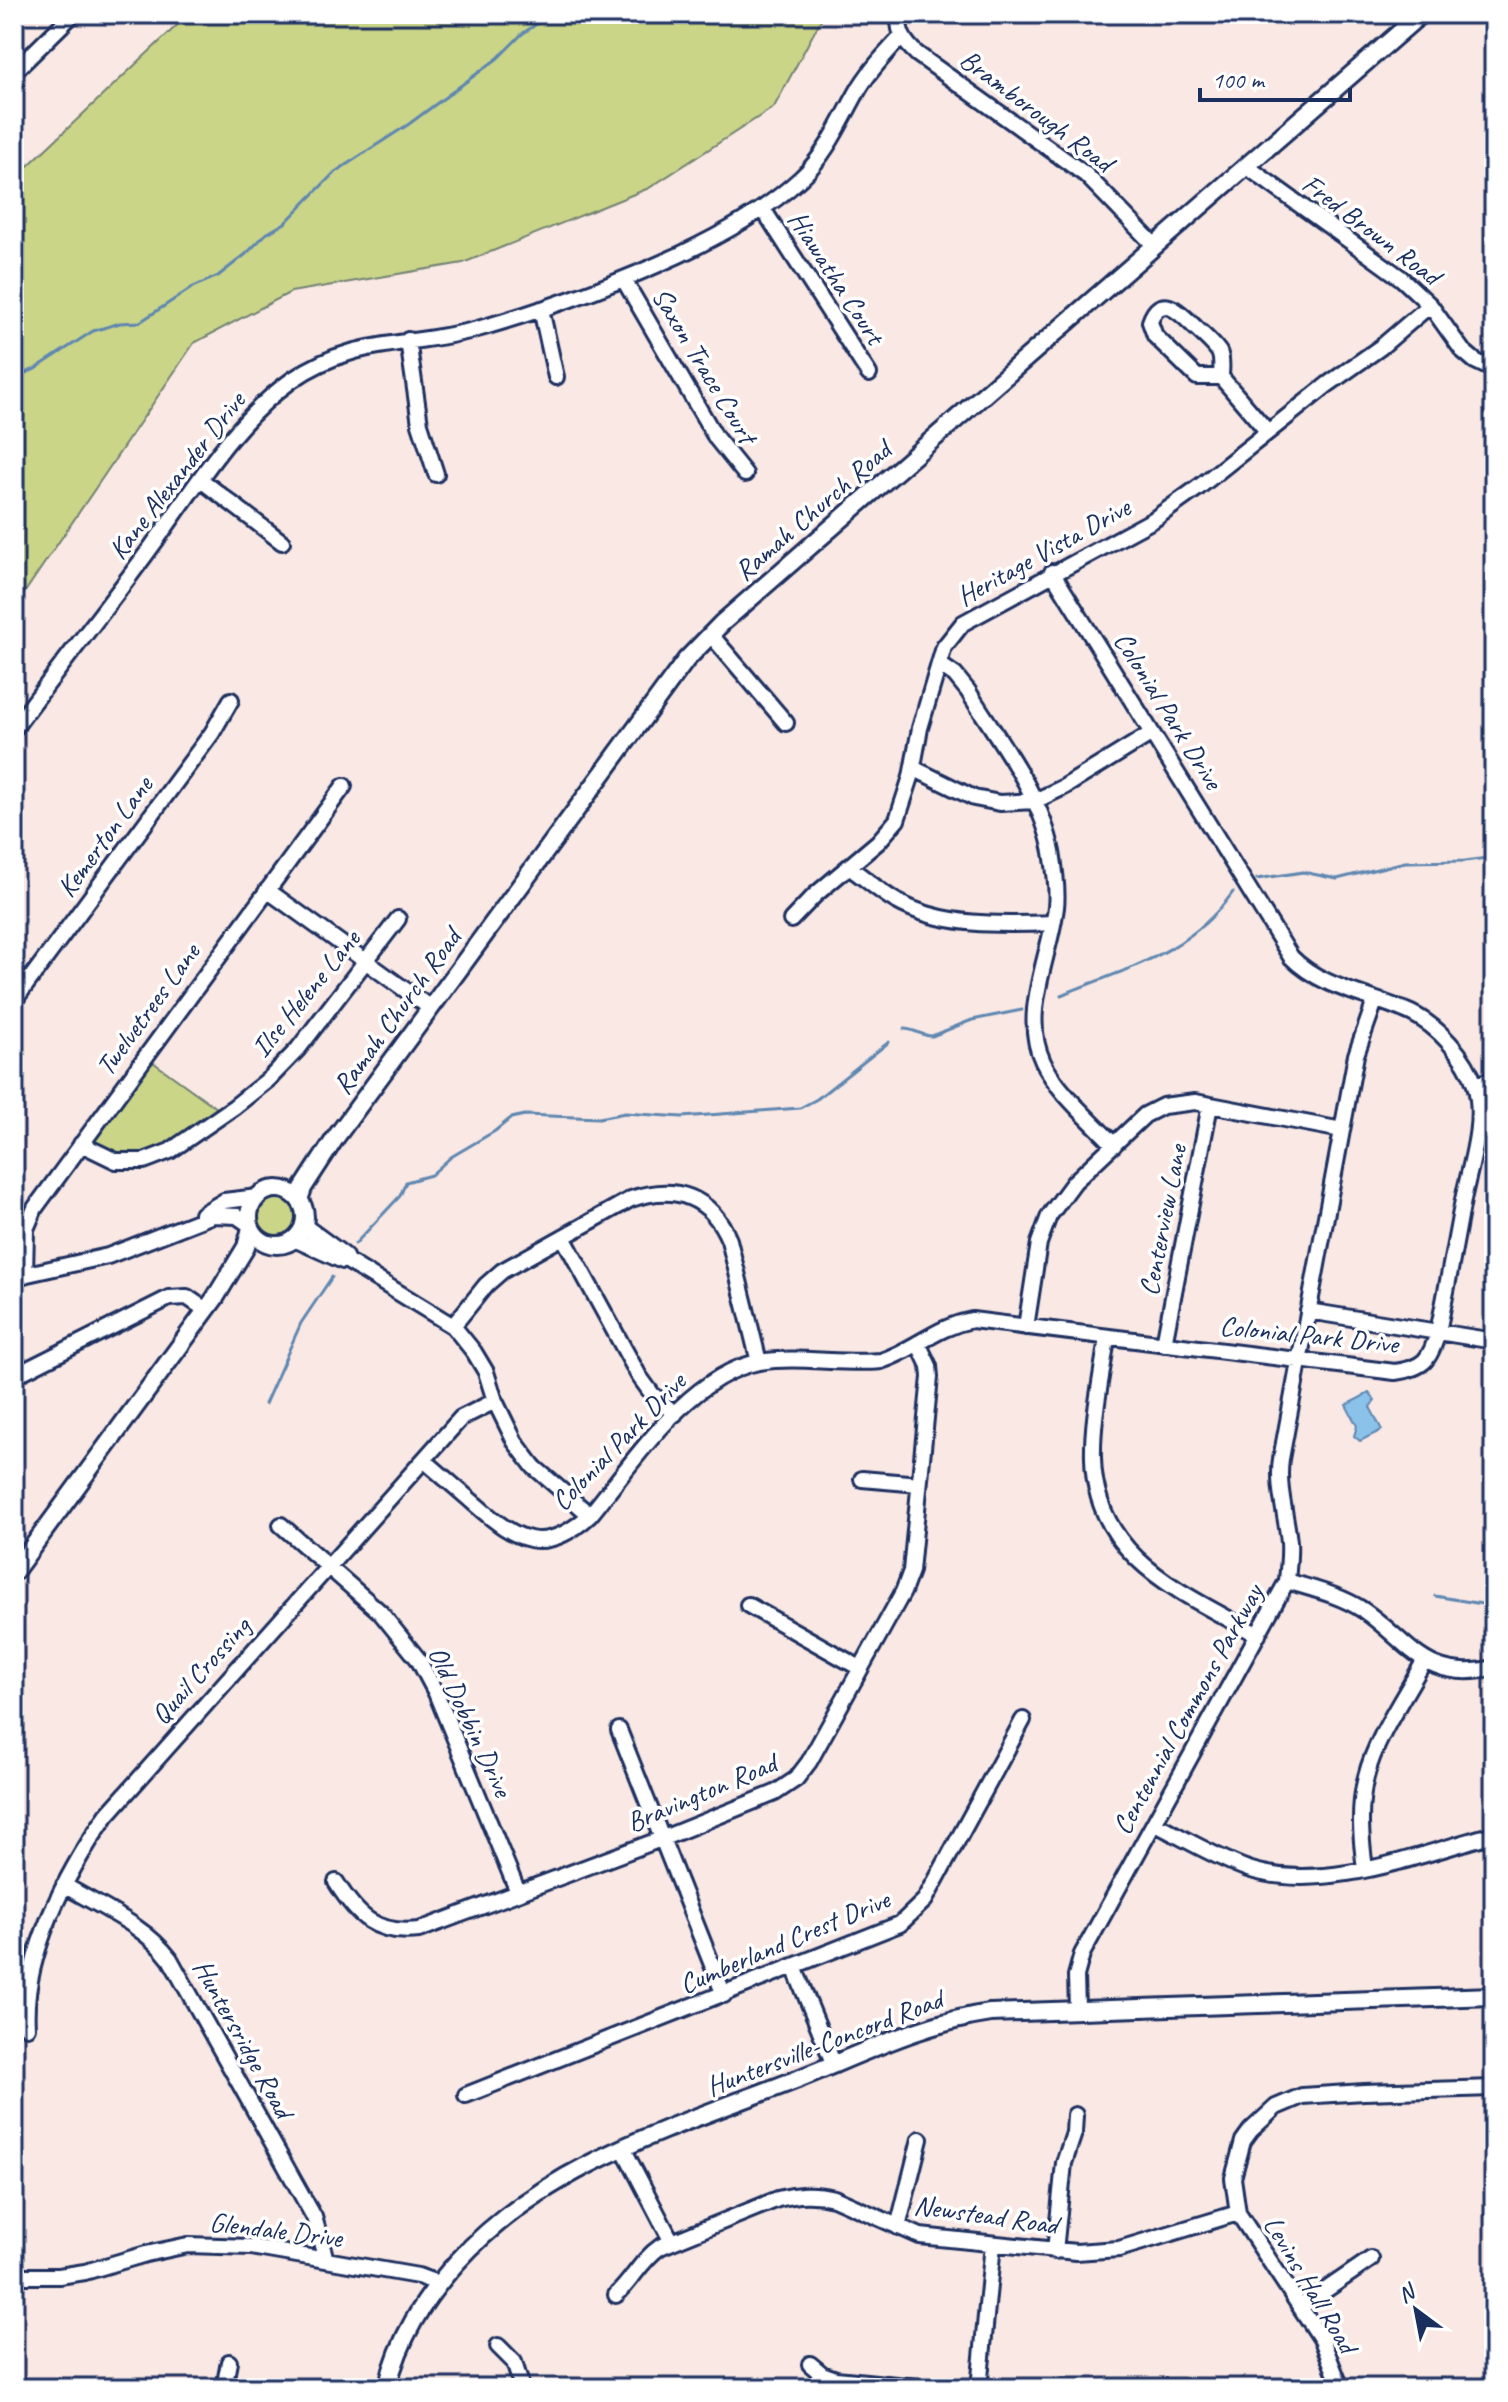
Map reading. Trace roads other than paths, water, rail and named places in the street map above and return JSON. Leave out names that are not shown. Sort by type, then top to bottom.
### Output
[{"type":"main road","name":"Ramah Church Road","points":[[299,1200],[303,1188],[336,1137],[429,1007],[686,660],[1421,14]]},
{"type":"main road","name":"Ramah Church Road","points":[[258,1197],[266,1192],[283,1190],[336,1137]]},
{"type":"main road","points":[[250,1227],[266,1244],[279,1245],[298,1232],[304,1211],[299,1200],[283,1190]]},
{"type":"main road","points":[[211,1304],[246,1247],[249,1211],[258,1197]]},
{"type":"main road","points":[[14,1572],[211,1304],[266,1244]]},
{"type":"main road","name":"Huntersville-Concord Road","points":[[387,2388],[406,2332],[437,2283],[480,2238],[521,2204],[574,2170],[623,2148],[949,2021],[990,2013],[1077,2008],[1494,1996]]},
{"type":"street","points":[[14,72],[73,14]]},
{"type":"street","points":[[899,14],[898,27],[902,36]]},
{"type":"street","name":"Kane Alexander Drive","points":[[14,729],[243,423],[292,380],[321,362],[348,351],[466,332],[541,309],[624,280],[718,236],[763,209],[802,177],[821,154],[872,69],[902,36]]},
{"type":"street","name":"Bramborough Road","points":[[902,36],[917,54],[1086,175],[1155,246]]},
{"type":"street","name":"Fred Brown Road","points":[[1246,166],[1401,278],[1430,305],[1462,350],[1475,361],[1494,370]]},
{"type":"street","name":"Hiawatha Court","points":[[763,209],[869,374]]},
{"type":"street","name":"Saxon Trace Court","points":[[624,280],[716,438],[745,474]]},
{"type":"street","name":"Heritage Vista Drive","points":[[791,920],[815,895],[878,842],[897,820],[944,647],[963,623],[1052,572],[1153,520],[1381,347],[1430,305]]},
{"type":"street","points":[[1221,377],[1197,377],[1155,336],[1150,322],[1160,308],[1168,306],[1176,309],[1211,343],[1221,357],[1221,377],[1267,431]]},
{"type":"street","points":[[541,309],[556,377]]},
{"type":"street","points":[[408,340],[420,424],[436,474]]},
{"type":"street","points":[[201,480],[282,542]]},
{"type":"street","name":"Colonial Park Drive","points":[[424,1460],[511,1534],[529,1539],[547,1539],[577,1527],[590,1515],[695,1393],[733,1370],[759,1362],[881,1361],[897,1356],[948,1325],[972,1320],[1395,1372],[1421,1365],[1432,1353],[1477,1130],[1475,1085],[1461,1059],[1431,1024],[1411,1013],[1316,976],[1291,957],[1052,572]]},
{"type":"street","points":[[711,635],[786,723]]},
{"type":"street","points":[[939,664],[955,675],[968,691],[1035,801],[1052,852],[1056,894],[1033,1032],[1044,1065],[1114,1145]]},
{"type":"street","name":"Kemerton Lane","points":[[14,1001],[212,733],[231,700]]},
{"type":"street","points":[[913,768],[974,798],[1000,803],[1035,801],[1064,787],[1152,733]]},
{"type":"street","name":"Twelvetrees Lane","points":[[19,1276],[30,1217],[344,786]]},
{"type":"street","points":[[850,868],[898,902],[949,920],[1052,923]]},
{"type":"street","points":[[267,890],[429,1007]]},
{"type":"street","name":"Ilse Helene Lane","points":[[81,1144],[103,1156],[130,1162],[144,1161],[170,1151],[269,1079],[314,1030],[398,919]]},
{"type":"street","name":"Centennial Commons Parkway","points":[[1077,2008],[1076,1976],[1082,1954],[1287,1581],[1289,1540],[1279,1474],[1356,1055],[1375,1001]]},
{"type":"street","points":[[1475,1085],[1494,1079]]},
{"type":"street","points":[[1026,1327],[1039,1243],[1049,1216],[1074,1182],[1145,1115],[1181,1102],[1342,1130]]},
{"type":"street","name":"Centerview Lane","points":[[1164,1344],[1210,1105]]},
{"type":"street","points":[[453,1326],[486,1285],[502,1271],[631,1199],[650,1192],[670,1192],[700,1202],[723,1225],[759,1362]]},
{"type":"street","points":[[189,1223],[224,1201],[258,1197]]},
{"type":"street","points":[[19,1276],[108,1256],[213,1215],[237,1216],[250,1227]]},
{"type":"street","points":[[298,1232],[334,1259],[347,1261],[453,1326],[486,1372],[495,1401],[515,1442],[534,1467],[590,1515]]},
{"type":"street","points":[[563,1237],[639,1376],[652,1394],[675,1414]]},
{"type":"street","points":[[14,1376],[169,1298],[187,1297],[211,1304]]},
{"type":"street","points":[[1308,1311],[1494,1341]]},
{"type":"street","points":[[1107,1337],[1093,1456],[1094,1480],[1102,1511],[1133,1558],[1152,1574],[1258,1635]]},
{"type":"street","name":"Bravington Road","points":[[336,1882],[350,1905],[365,1918],[386,1928],[408,1931],[446,1920],[661,1839],[775,1793],[796,1779],[809,1762],[903,1592],[911,1571],[930,1377],[929,1366],[918,1343]]},
{"type":"street","name":"Quail Crossing","points":[[27,2027],[25,2007],[44,1934],[64,1885],[96,1830],[118,1801],[461,1418],[495,1401]]},
{"type":"street","points":[[862,1479],[919,1484]]},
{"type":"street","name":"Old Dobbin Drive","points":[[281,1525],[380,1612],[418,1659],[436,1693],[518,1892]]},
{"type":"street","points":[[1287,1581],[1343,1598],[1366,1612],[1424,1661],[1459,1671],[1494,1668]]},
{"type":"street","points":[[748,1605],[860,1668]]},
{"type":"street","points":[[1365,1869],[1360,1835],[1366,1776],[1378,1746],[1424,1661]]},
{"type":"street","name":"Cumberland Crest Drive","points":[[466,2095],[900,1924],[925,1900],[1023,1720]]},
{"type":"street","points":[[619,1730],[724,1995]]},
{"type":"street","points":[[1154,1823],[1214,1855],[1251,1870],[1323,1877],[1365,1869],[1494,1834]]},
{"type":"street","name":"Huntersridge Road","points":[[64,1885],[144,1933],[160,1945],[170,1959],[314,2217],[326,2260]]},
{"type":"street","points":[[794,1967],[834,2065]]},
{"type":"street","name":"Levins Hall Road","points":[[1341,2388],[1328,2352],[1238,2213],[1233,2178],[1239,2151],[1251,2130],[1276,2107],[1316,2094],[1494,2088]]},
{"type":"street","points":[[1055,2251],[1064,2163],[1074,2133],[1075,2115]]},
{"type":"street","points":[[898,2227],[920,2139]]},
{"type":"street","points":[[623,2148],[672,2242]]},
{"type":"street","name":"Newstead Road","points":[[616,2295],[654,2251],[778,2199],[810,2194],[834,2198],[930,2238],[1088,2253],[1119,2249],[1238,2213]]},
{"type":"street","name":"Glendale Drive","points":[[14,2276],[59,2276],[85,2272],[169,2248],[200,2244],[251,2247],[418,2276],[437,2283]]},
{"type":"street","points":[[979,2388],[993,2244]]},
{"type":"street","points":[[1301,2307],[1371,2259]]},
{"type":"street","points":[[498,2346],[514,2362],[522,2388]]},
{"type":"street","points":[[224,2388],[229,2362]]},
{"type":"street","points":[[810,2364],[822,2374],[836,2379],[927,2388]]},
{"type":"water","points":[[1369,1393],[1375,1400],[1370,1407],[1382,1430],[1360,1441],[1354,1436],[1357,1426],[1346,1405]]},
{"type":"waterway","points":[[14,378],[35,369],[93,331],[120,323],[140,322],[193,287],[218,276],[266,234],[285,223],[335,172],[409,124],[551,14]]},
{"type":"waterway","points":[[1257,879],[1303,872],[1337,879],[1405,862],[1494,857]]},
{"type":"waterway","points":[[1061,995],[1133,967],[1177,945],[1216,913],[1233,892]]},
{"type":"waterway","points":[[904,1029],[932,1036],[972,1020],[1022,1010]]},
{"type":"waterway","points":[[355,1244],[400,1196],[406,1182],[431,1175],[451,1157],[511,1118],[525,1115],[599,1118],[625,1113],[682,1117],[800,1108],[817,1099],[889,1042]]},
{"type":"waterway","points":[[265,1404],[301,1323],[332,1277]]},
{"type":"waterway","points":[[1435,1596],[1494,1606]]}]
